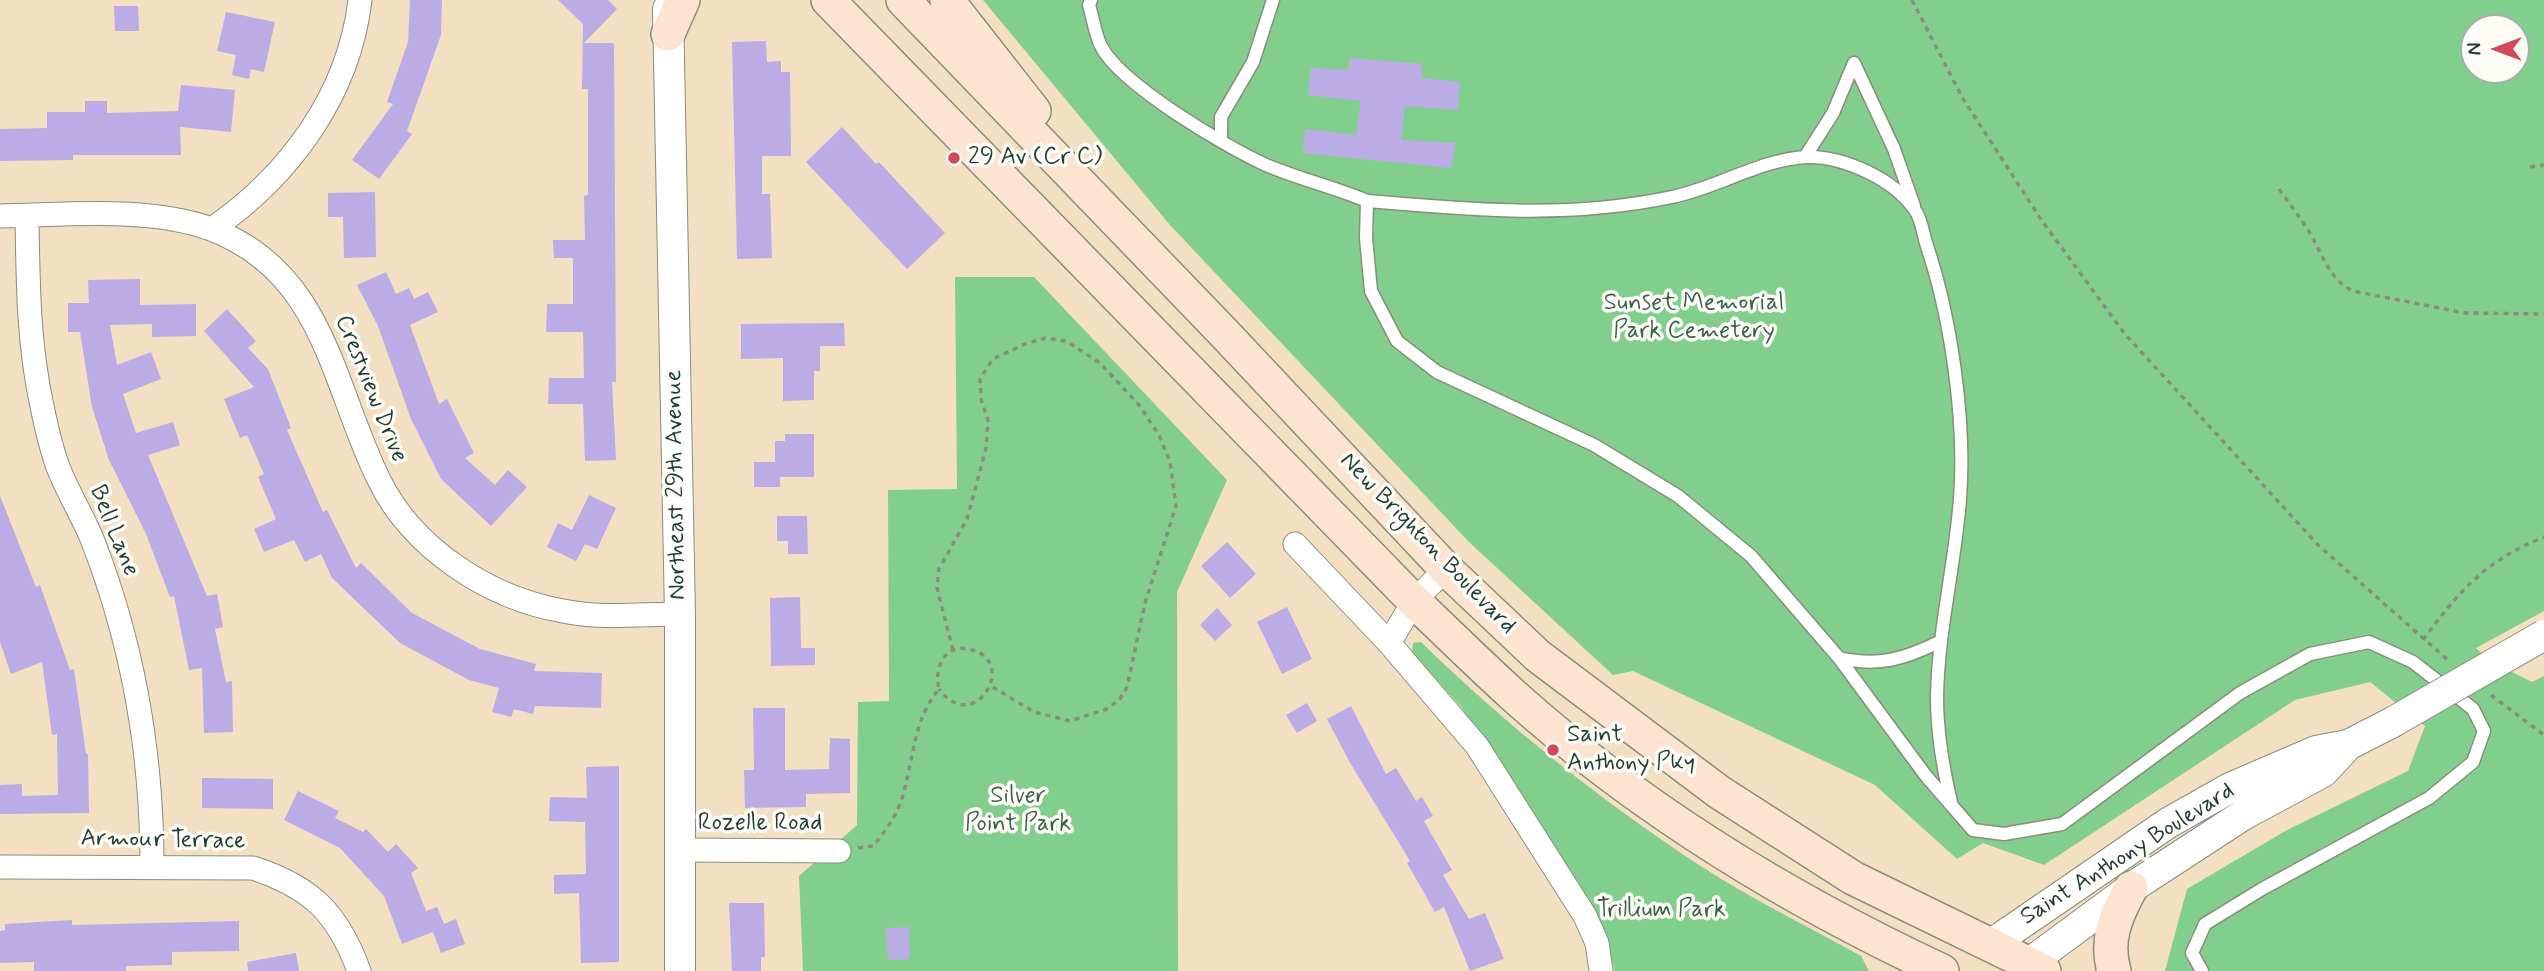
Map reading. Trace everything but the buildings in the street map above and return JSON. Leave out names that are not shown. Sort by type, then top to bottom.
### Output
[{"type":"main road","points":[[668,34],[683,0]]},
{"type":"main road","name":"New Brighton Boulevard","points":[[903,0],[1446,569],[1538,656],[1719,792],[1853,878],[1990,945],[2029,969]]},
{"type":"main road","points":[[947,0],[1002,67],[1105,209]]},
{"type":"main road","name":"New Brighton Boulevard","points":[[828,1],[1414,601],[1515,697],[1646,798],[1749,867],[1829,914],[1942,971]]},
{"type":"main road","points":[[2115,971],[2110,955],[2112,929],[2131,888]]},
{"type":"main road","name":"Saint Anthony Boulevard","points":[[1958,971],[1990,945]]},
{"type":"street","points":[[212,229],[246,206],[275,178],[325,107],[345,65],[360,0]]},
{"type":"street","name":"Northeast 29th Avenue","points":[[668,0],[680,614],[680,971]]},
{"type":"street","name":"Crestview Drive","points":[[0,216],[134,216],[177,220],[212,229],[257,254],[289,283],[308,310],[380,483],[407,521],[441,555],[478,580],[520,601],[565,612],[680,614]]},
{"type":"street","name":"Bell Lane","points":[[27,216],[31,347],[42,406],[58,466],[93,542],[121,624],[143,722],[152,797],[152,866]]},
{"type":"street","points":[[1295,544],[1389,643],[1477,746],[1585,916],[1597,943],[1601,971]]},
{"type":"street","points":[[1389,643],[1414,601],[1446,569]]},
{"type":"street","name":"Saint Anthony Boulevard","points":[[2029,969],[2131,888],[2243,815],[2323,772],[2348,746],[2544,635]]},
{"type":"street","name":"Saint Anthony Boulevard","points":[[1990,945],[2168,823],[2230,788],[2316,751],[2348,746]]},
{"type":"street","name":"Rozelle Road","points":[[680,850],[839,851]]},
{"type":"street","name":"Armour Terrace","points":[[0,867],[253,867],[282,877],[310,894],[333,917],[349,944],[359,971]]},
{"type":"lane","points":[[1091,0],[1089,5],[1102,47],[1140,89],[1221,140],[1266,164],[1367,201],[1512,212],[1600,211],[1676,197],[1768,166],[1805,157],[1841,159],[1881,180],[1915,210]]},
{"type":"lane","points":[[1221,140],[1221,117],[1253,62],[1273,0]]},
{"type":"lane","points":[[1805,157],[1833,113],[1854,63],[1894,149],[1938,281],[1956,383],[1960,495],[1941,641],[1937,699],[1941,760],[1952,806]]},
{"type":"lane","points":[[1367,201],[1366,238],[1371,291],[1397,341],[1437,372],[1594,446],[1678,496],[1751,556],[1839,657],[1926,776],[1973,830],[2004,834],[2062,824],[2240,694],[2310,654],[2369,642],[2413,662],[2473,709],[2484,731],[2473,762],[2429,798],[2262,889],[2206,924],[2192,953],[2202,971]]},
{"type":"lane","points":[[1839,657],[1865,664],[1910,656],[1941,641]]},
{"type":"path","points":[[1912,0],[1962,97],[2040,218],[2124,333],[2318,545],[2422,640],[2455,666]]},
{"type":"path","points":[[2530,167],[2544,165]]},
{"type":"path","points":[[2279,189],[2309,232],[2332,274],[2341,285],[2353,291],[2465,313],[2544,314]]},
{"type":"path","points":[[953,650],[937,588],[939,569],[967,519],[984,459],[988,420],[981,399],[980,379],[993,359],[1024,344],[1046,338],[1066,341],[1100,363],[1139,405],[1159,435],[1170,462],[1175,506],[1145,603],[1127,687],[1120,699],[1107,709],[1070,721],[1034,712],[991,687]]},
{"type":"path","points":[[2422,640],[2457,594],[2490,564],[2544,537]]},
{"type":"path","points":[[965,648],[981,653],[992,671],[991,687],[974,703],[958,704],[945,698],[939,689],[938,666],[953,650],[965,648]]},
{"type":"path","points":[[839,851],[873,846],[886,831],[903,798],[916,731],[929,701],[939,689]]},
{"type":"path","points":[[2486,691],[2544,735]]},
{"type":"green space","name":"Sunset Memorial Park Cemetery","points":[[983,0],[2544,0],[2544,611],[2476,648],[2490,661],[2532,682],[2544,676],[2544,971],[2165,971],[2187,889],[2287,830],[2408,771],[2425,726],[2370,682],[2295,700],[2044,865],[1983,843],[1957,859],[1875,785],[1633,671],[1613,675],[1469,542],[1170,225]]},
{"type":"green space","name":"Silver Point Park","points":[[955,277],[1034,277],[1227,480],[1177,592],[1178,971],[803,971],[799,876],[857,825],[858,702],[889,701],[888,490],[957,489]]},
{"type":"green space","name":"Trillium Park","points":[[1421,642],[1520,732],[1625,814],[1718,877],[1861,956],[1869,971],[1615,971],[1601,924],[1519,791],[1461,707],[1412,652],[1413,643]]},
{"type":"place","name":"29 Av (Cr C)","points":[[954,158]]},
{"type":"place","name":"Saint Anthony Pky","points":[[1553,750]]}]
